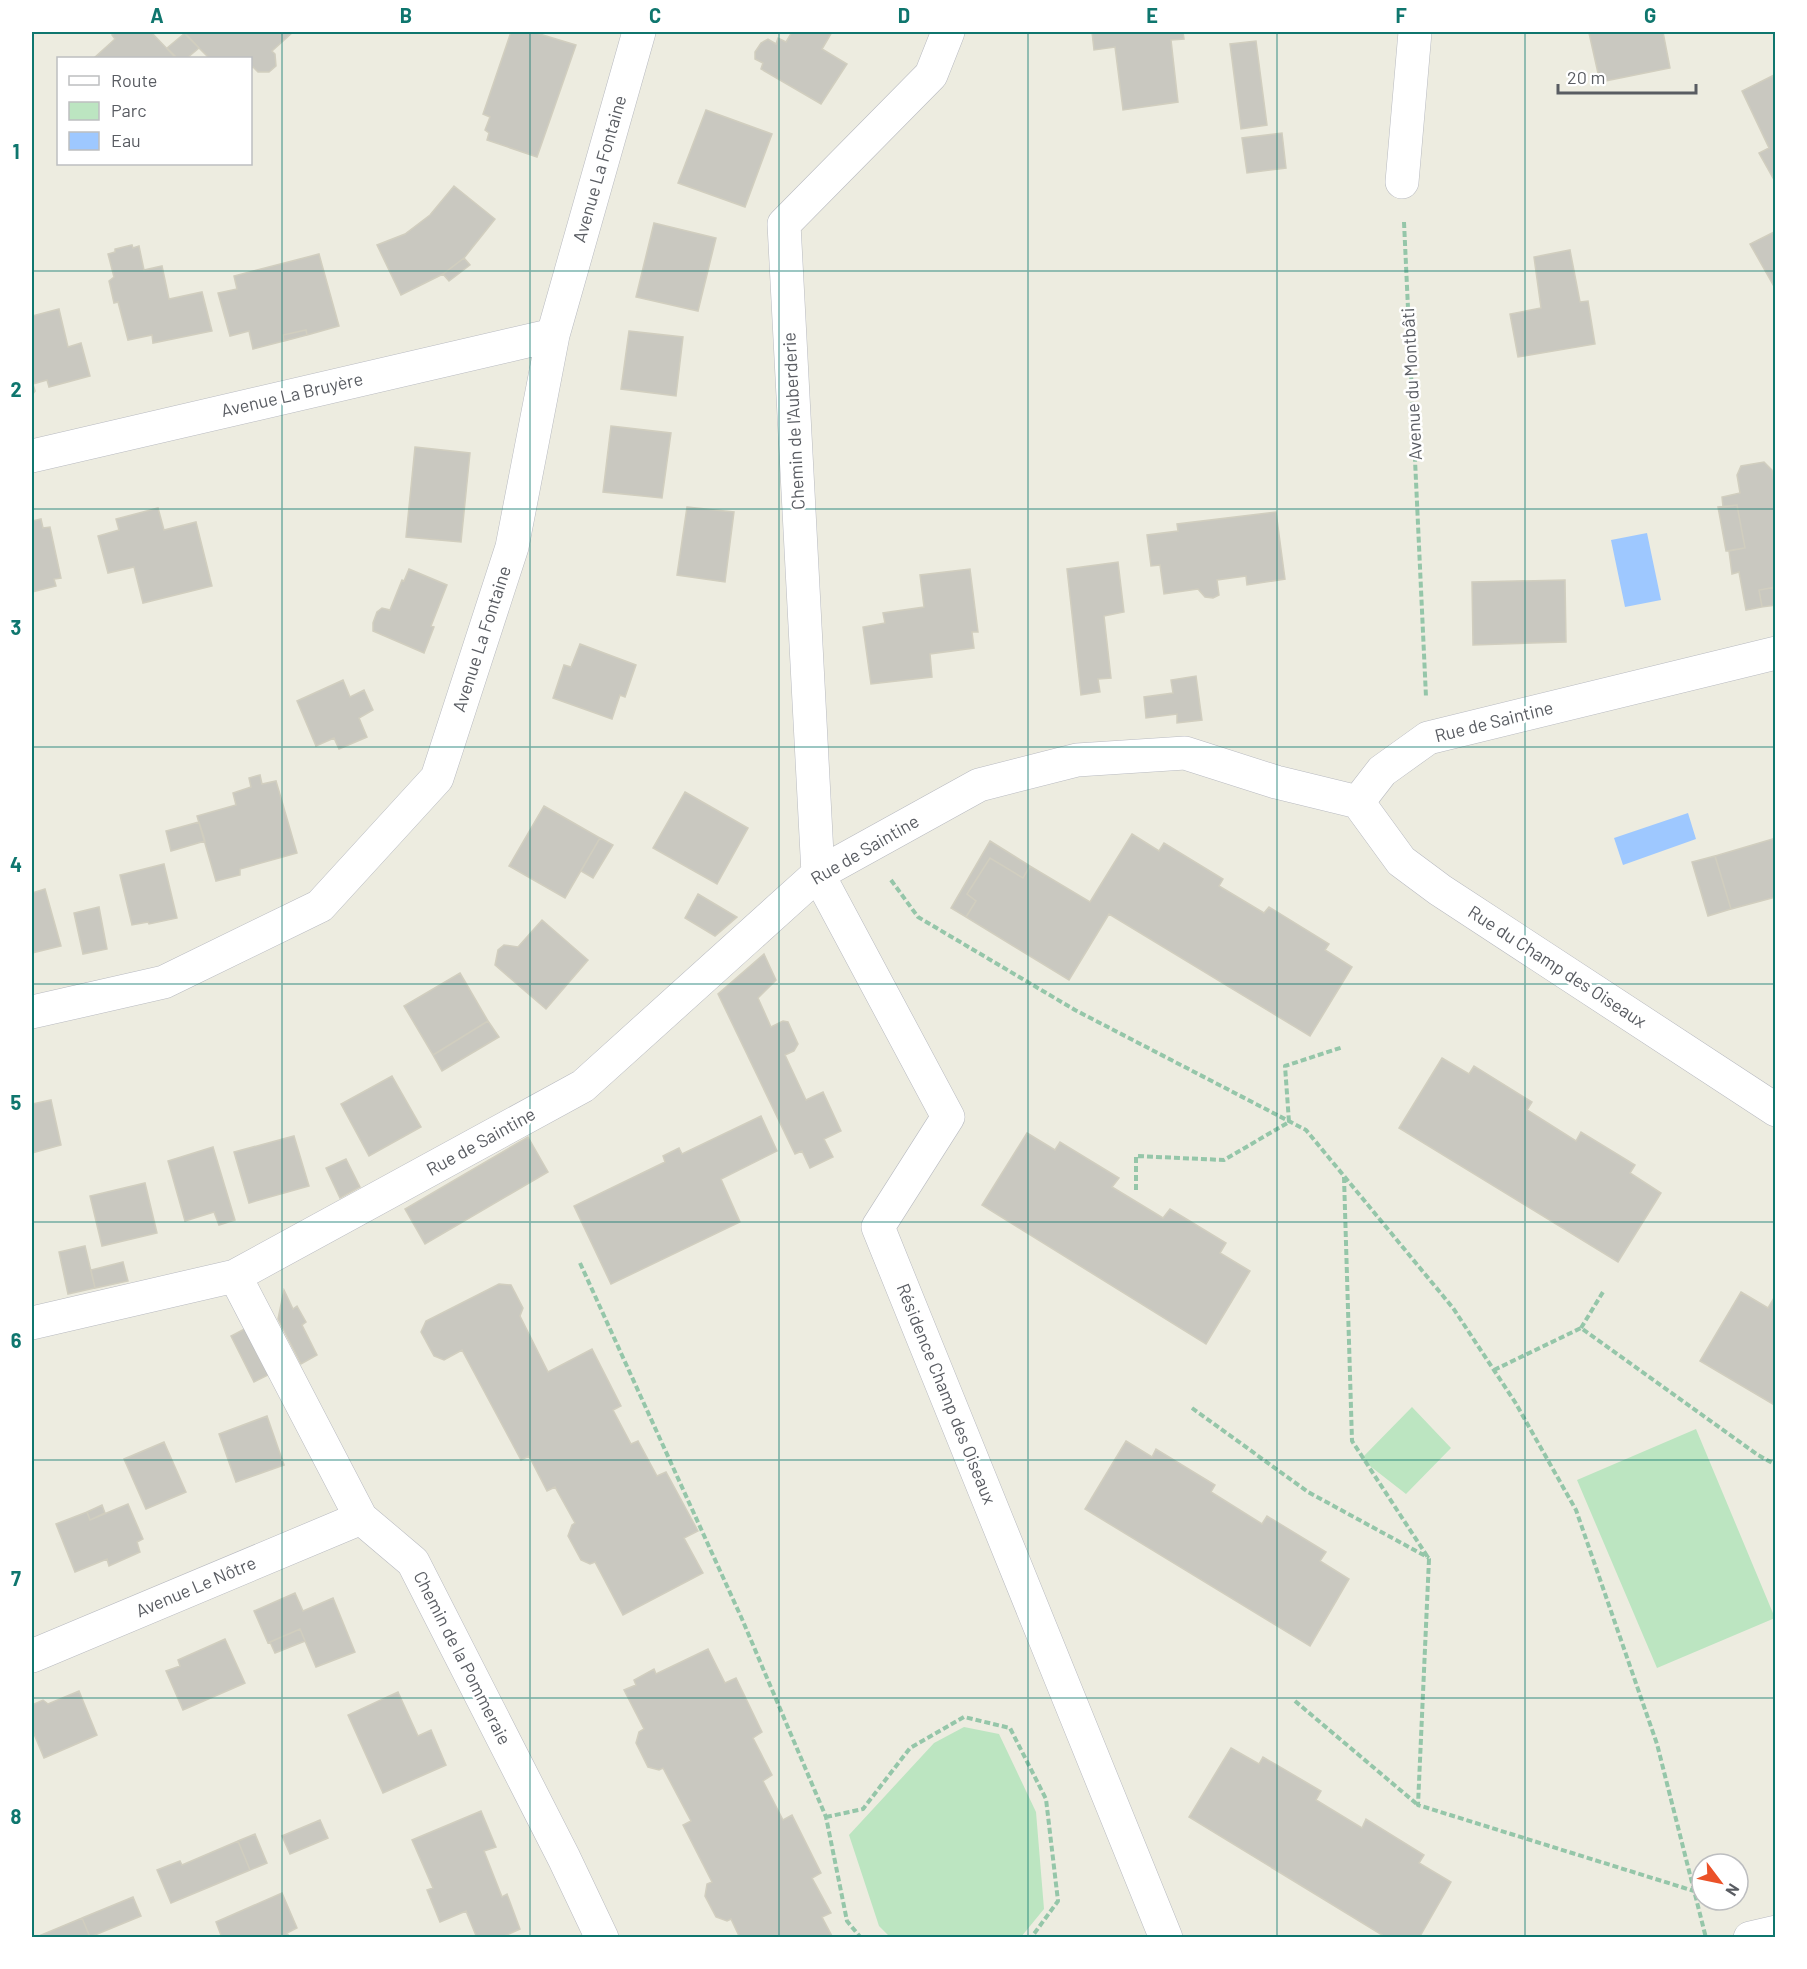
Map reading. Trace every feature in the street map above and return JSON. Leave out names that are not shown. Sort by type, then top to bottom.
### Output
[{"type":"street","name":"Avenue La Fontaine","points":[[32,1012],[164,982],[320,906],[437,778],[512,547],[553,335],[639,32]]},
{"type":"street","name":"Chemin de l'Auberderie","points":[[818,874],[784,224],[930,75],[948,32]]},
{"type":"street","points":[[1402,182],[1415,32]]},
{"type":"street","name":"Avenue La Bruyère","points":[[32,456],[553,335]]},
{"type":"street","name":"Rue de Saintine","points":[[32,1323],[235,1276],[583,1086],[818,874],[979,785],[1077,760],[1185,753],[1276,782],[1358,802],[1382,771],[1428,738],[1776,653]]},
{"type":"street","name":"Rue du Champ des Oiseaux","points":[[1358,802],[1401,861],[1440,890],[1776,1110]]},
{"type":"street","name":"Résidence Champ des Oiseaux","points":[[818,874],[948,1117],[878,1227],[1166,1938]]},
{"type":"street","name":"Chemin de la Pommeraie","points":[[235,1276],[361,1518],[413,1562],[564,1858],[595,1935]]},
{"type":"street","name":"Avenue Le Nôtre","points":[[32,1656],[361,1518]]},
{"type":"street","points":[[1750,1938],[1776,1932]]},
{"type":"path","name":"Avenue du Montbâti","points":[[1402,182],[1428,738]]},
{"type":"path","points":[[868,846],[918,917],[1075,1010],[1306,1130],[1453,1308],[1515,1402],[1576,1509],[1657,1744],[1690,1875]]},
{"type":"path","points":[[1289,1122],[1285,1066],[1343,1047]]},
{"type":"path","points":[[1136,1190],[1136,1156],[1224,1160],[1289,1122]]},
{"type":"path","points":[[1344,1176],[1352,1441],[1430,1559],[1418,1805]]},
{"type":"path","points":[[580,1263],[742,1619],[826,1817],[847,1921],[861,1938]]},
{"type":"path","points":[[1494,1370],[1581,1328],[1603,1292]]},
{"type":"path","points":[[1581,1328],[1758,1455],[1776,1465]]},
{"type":"path","points":[[1192,1407],[1308,1492],[1430,1559]]},
{"type":"path","points":[[1295,1701],[1418,1805],[1690,1890]]},
{"type":"path","points":[[826,1817],[863,1809],[910,1748],[964,1717],[1010,1728],[1046,1799],[1058,1901],[1031,1938]]},
{"type":"path","points":[[1699,1912],[1706,1938]]},
{"type":"green space","points":[[1412,1407],[1451,1448],[1406,1494],[1361,1459]]},
{"type":"green space","points":[[1696,1429],[1775,1618],[1657,1668],[1577,1480]]},
{"type":"green space","points":[[964,1727],[999,1734],[1036,1812],[1044,1909],[1021,1937],[890,1937],[879,1926],[849,1835],[934,1743]]},
{"type":"water","points":[[1647,533],[1661,600],[1625,607],[1611,540]]},
{"type":"water","points":[[1688,813],[1696,839],[1623,865],[1614,838]]},
{"type":"building","points":[[116,32],[151,32],[174,56],[95,57],[115,39],[112,35]]},
{"type":"building","points":[[183,32],[293,32],[272,51],[275,54],[276,66],[269,72],[258,72],[252,68],[252,57],[208,57]]},
{"type":"building","points":[[511,32],[533,32],[576,45],[537,157],[487,140],[489,133],[485,130],[490,117],[483,114]]},
{"type":"building","points":[[792,32],[832,32],[822,49],[847,64],[821,104],[761,69],[763,63],[755,59],[755,52],[761,43],[768,39],[776,44],[778,38],[786,42]]},
{"type":"building","points":[[1092,32],[1183,32],[1184,39],[1171,40],[1178,102],[1123,110],[1115,47],[1094,50]]},
{"type":"building","points":[[1663,32],[1670,68],[1600,82],[1589,33]]},
{"type":"building","points":[[185,33],[199,48],[188,57],[176,57],[167,48]]},
{"type":"building","points":[[1256,41],[1267,125],[1241,129],[1230,44]]},
{"type":"building","points":[[1776,74],[1776,176],[1773,178],[1759,153],[1769,148],[1742,91]]},
{"type":"building","points":[[706,110],[772,134],[745,207],[678,183]]},
{"type":"building","points":[[1282,133],[1286,168],[1247,173],[1242,138]]},
{"type":"building","points":[[454,186],[495,219],[464,258],[443,274],[401,295],[377,245],[405,234],[430,215]]},
{"type":"building","points":[[654,223],[716,238],[698,311],[636,297]]},
{"type":"building","points":[[1776,231],[1776,290],[1750,244]]},
{"type":"building","points":[[132,245],[133,248],[139,246],[144,270],[162,266],[169,299],[202,292],[212,331],[153,343],[152,335],[128,340],[118,302],[114,303],[109,281],[114,277],[108,254],[115,252],[115,249]]},
{"type":"building","points":[[1570,250],[1580,302],[1588,301],[1595,344],[1518,357],[1510,314],[1541,308],[1534,257]]},
{"type":"building","points":[[319,254],[339,326],[307,335],[306,330],[283,335],[284,341],[253,349],[249,331],[230,336],[218,293],[237,289],[234,276]]},
{"type":"building","points":[[464,258],[470,265],[449,281],[443,274]]},
{"type":"building","points":[[59,309],[68,347],[81,343],[90,376],[49,387],[47,380],[33,384],[35,391],[32,395],[32,316]]},
{"type":"building","points":[[306,330],[307,335],[284,341],[283,335]]},
{"type":"building","points":[[629,331],[683,337],[676,396],[621,389]]},
{"type":"building","points":[[611,426],[671,433],[662,498],[603,492]]},
{"type":"building","points":[[415,447],[470,453],[461,542],[406,537]]},
{"type":"building","points":[[1764,462],[1772,470],[1776,491],[1776,587],[1759,590],[1762,607],[1746,610],[1739,572],[1732,574],[1729,551],[1745,548],[1737,505],[1723,507],[1722,497],[1740,493],[1737,475],[1741,466]]},
{"type":"building","points":[[1737,505],[1745,548],[1726,551],[1718,507]]},
{"type":"building","points":[[687,507],[734,512],[725,582],[677,575]]},
{"type":"building","points":[[158,508],[164,530],[196,522],[212,586],[143,603],[134,567],[108,573],[98,536],[119,530],[116,519]]},
{"type":"building","points":[[1276,512],[1285,579],[1247,585],[1246,576],[1217,580],[1219,595],[1213,598],[1205,597],[1198,589],[1164,594],[1160,565],[1151,566],[1147,535],[1178,531],[1177,524]]},
{"type":"building","points":[[41,519],[43,528],[50,527],[61,578],[54,579],[56,586],[32,592],[32,521]]},
{"type":"building","points":[[1118,562],[1124,612],[1104,616],[1111,678],[1098,679],[1100,692],[1081,695],[1067,569]]},
{"type":"building","points":[[409,569],[447,585],[431,626],[434,627],[424,653],[373,631],[377,612],[382,608],[390,610]]},
{"type":"building","points":[[970,569],[978,632],[972,632],[974,648],[930,654],[932,677],[871,684],[863,627],[885,623],[883,613],[924,607],[920,575]]},
{"type":"building","points":[[1565,580],[1566,642],[1473,645],[1472,582]]},
{"type":"building","points":[[1776,587],[1776,605],[1762,607],[1759,590]]},
{"type":"building","points":[[580,644],[636,665],[625,697],[620,695],[612,719],[553,698],[564,665],[571,667]]},
{"type":"building","points":[[1196,676],[1202,720],[1177,723],[1177,714],[1146,718],[1144,697],[1173,693],[1171,680]]},
{"type":"building","points":[[343,680],[350,697],[364,690],[373,710],[359,718],[367,737],[339,749],[334,738],[316,746],[297,701]]},
{"type":"building","points":[[260,775],[262,784],[276,781],[297,853],[240,869],[240,875],[216,881],[197,816],[236,805],[233,793],[251,787],[249,778]]},
{"type":"building","points":[[685,792],[748,828],[717,884],[653,848]]},
{"type":"building","points":[[544,806],[600,838],[565,898],[509,866]]},
{"type":"building","points":[[199,822],[205,841],[171,851],[166,831]]},
{"type":"building","points":[[1132,834],[1159,851],[1164,843],[1223,879],[1219,886],[1264,913],[1269,907],[1329,944],[1325,950],[1352,967],[1310,1036],[1109,914],[1069,980],[966,917],[976,901],[967,894],[990,858],[1023,878],[1030,866],[1090,902]]},
{"type":"building","points":[[600,838],[613,845],[593,878],[581,871]]},
{"type":"building","points":[[1776,838],[1776,897],[1731,909],[1715,856]]},
{"type":"building","points":[[990,841],[1030,866],[1023,878],[990,858],[967,894],[976,901],[966,917],[951,908]]},
{"type":"building","points":[[1715,856],[1731,909],[1708,916],[1692,862]]},
{"type":"building","points":[[164,864],[177,918],[132,925],[120,875]]},
{"type":"building","points":[[45,889],[61,946],[32,953],[32,893]]},
{"type":"building","points":[[698,894],[737,917],[715,936],[685,918]]},
{"type":"building","points":[[99,907],[107,949],[83,954],[74,913]]},
{"type":"building","points":[[542,920],[588,960],[546,1009],[495,965],[498,950],[504,945],[518,947]]},
{"type":"building","points":[[764,954],[776,980],[758,998],[771,1027],[783,1021],[788,1022],[798,1044],[794,1051],[785,1055],[806,1100],[823,1092],[841,1131],[824,1139],[833,1157],[810,1168],[802,1151],[795,1154],[718,994]]},
{"type":"building","points":[[460,973],[488,1021],[433,1055],[404,1006]]},
{"type":"building","points":[[488,1021],[499,1037],[442,1071],[433,1055]]},
{"type":"building","points":[[1442,1058],[1469,1074],[1474,1066],[1532,1102],[1527,1110],[1576,1141],[1581,1132],[1635,1165],[1630,1173],[1661,1193],[1618,1262],[1399,1128]]},
{"type":"building","points":[[392,1076],[421,1127],[369,1156],[341,1104]]},
{"type":"building","points":[[51,1100],[61,1145],[32,1153],[32,1104]]},
{"type":"building","points":[[761,1116],[777,1151],[721,1179],[740,1222],[611,1284],[574,1206],[665,1162],[663,1156],[679,1148],[682,1154]]},
{"type":"building","points":[[1027,1133],[1055,1150],[1060,1142],[1119,1178],[1112,1187],[1163,1218],[1170,1209],[1226,1243],[1220,1253],[1250,1271],[1206,1344],[982,1205]]},
{"type":"building","points":[[294,1136],[309,1186],[249,1203],[234,1152]]},
{"type":"building","points":[[528,1137],[548,1172],[425,1244],[405,1209]]},
{"type":"building","points":[[213,1147],[235,1220],[219,1225],[214,1212],[185,1221],[168,1161]]},
{"type":"building","points":[[346,1159],[360,1187],[340,1198],[326,1168]]},
{"type":"building","points":[[145,1183],[157,1233],[102,1246],[90,1196]]},
{"type":"building","points":[[85,1246],[95,1288],[68,1294],[59,1252]]},
{"type":"building","points":[[123,1262],[128,1281],[95,1288],[91,1270]]},
{"type":"building","points":[[499,1284],[511,1285],[523,1308],[520,1316],[548,1372],[592,1349],[621,1406],[613,1410],[631,1444],[638,1441],[657,1476],[666,1472],[698,1531],[684,1538],[703,1573],[623,1615],[595,1562],[590,1564],[581,1560],[568,1536],[575,1523],[555,1487],[547,1491],[529,1456],[521,1460],[462,1350],[444,1360],[434,1356],[421,1332],[426,1321]]},
{"type":"building","points":[[284,1290],[293,1309],[297,1306],[306,1322],[302,1325],[317,1355],[301,1364],[278,1319]]},
{"type":"building","points":[[1741,1292],[1768,1308],[1774,1298],[1776,1299],[1776,1406],[1700,1361]]},
{"type":"building","points":[[252,1325],[276,1371],[254,1382],[231,1336]]},
{"type":"building","points":[[267,1416],[284,1465],[236,1482],[219,1434]]},
{"type":"building","points":[[1126,1441],[1152,1457],[1156,1449],[1215,1485],[1211,1492],[1262,1524],[1267,1516],[1326,1552],[1320,1561],[1349,1579],[1310,1646],[1085,1509]]},
{"type":"building","points":[[164,1442],[186,1492],[146,1509],[124,1459]]},
{"type":"building","points":[[128,1504],[143,1539],[137,1542],[140,1552],[109,1566],[107,1559],[75,1572],[56,1524],[87,1512],[90,1520]]},
{"type":"building","points":[[102,1505],[105,1513],[90,1520],[87,1512]]},
{"type":"building","points":[[295,1593],[303,1611],[333,1598],[355,1652],[316,1667],[300,1629],[268,1643],[254,1611]]},
{"type":"building","points":[[300,1629],[305,1641],[275,1653],[270,1642]]},
{"type":"building","points":[[225,1639],[245,1683],[183,1710],[166,1671],[180,1666],[178,1660]]},
{"type":"building","points":[[708,1649],[725,1683],[736,1678],[762,1732],[753,1738],[772,1775],[763,1781],[783,1820],[792,1815],[821,1873],[812,1878],[831,1913],[822,1917],[833,1938],[740,1938],[731,1919],[727,1921],[716,1917],[705,1896],[707,1884],[712,1882],[683,1825],[691,1821],[663,1768],[659,1770],[648,1767],[636,1743],[639,1732],[644,1729],[624,1690],[636,1685],[634,1680],[654,1669],[656,1674]]},
{"type":"building","points":[[79,1691],[97,1735],[44,1758],[32,1729],[32,1705],[43,1700],[48,1704]]},
{"type":"building","points":[[398,1692],[418,1736],[431,1730],[446,1765],[383,1793],[348,1715]]},
{"type":"building","points":[[1231,1748],[1259,1764],[1263,1757],[1321,1791],[1316,1800],[1362,1828],[1366,1819],[1424,1855],[1419,1863],[1451,1882],[1419,1938],[1387,1938],[1189,1817]]},
{"type":"building","points":[[481,1811],[496,1847],[484,1851],[502,1897],[507,1894],[520,1929],[500,1938],[477,1938],[466,1911],[440,1922],[427,1890],[433,1888],[412,1840]]},
{"type":"building","points":[[320,1820],[328,1838],[290,1854],[282,1836]]},
{"type":"building","points":[[255,1834],[267,1863],[250,1870],[238,1841]]},
{"type":"building","points":[[238,1841],[250,1870],[171,1903],[157,1870],[180,1861],[182,1865]]},
{"type":"building","points":[[282,1893],[297,1928],[287,1933],[290,1938],[222,1938],[216,1922]]},
{"type":"building","points":[[133,1897],[141,1916],[90,1937],[82,1918]]},
{"type":"building","points":[[82,1918],[90,1937],[43,1938],[41,1935]]}]
